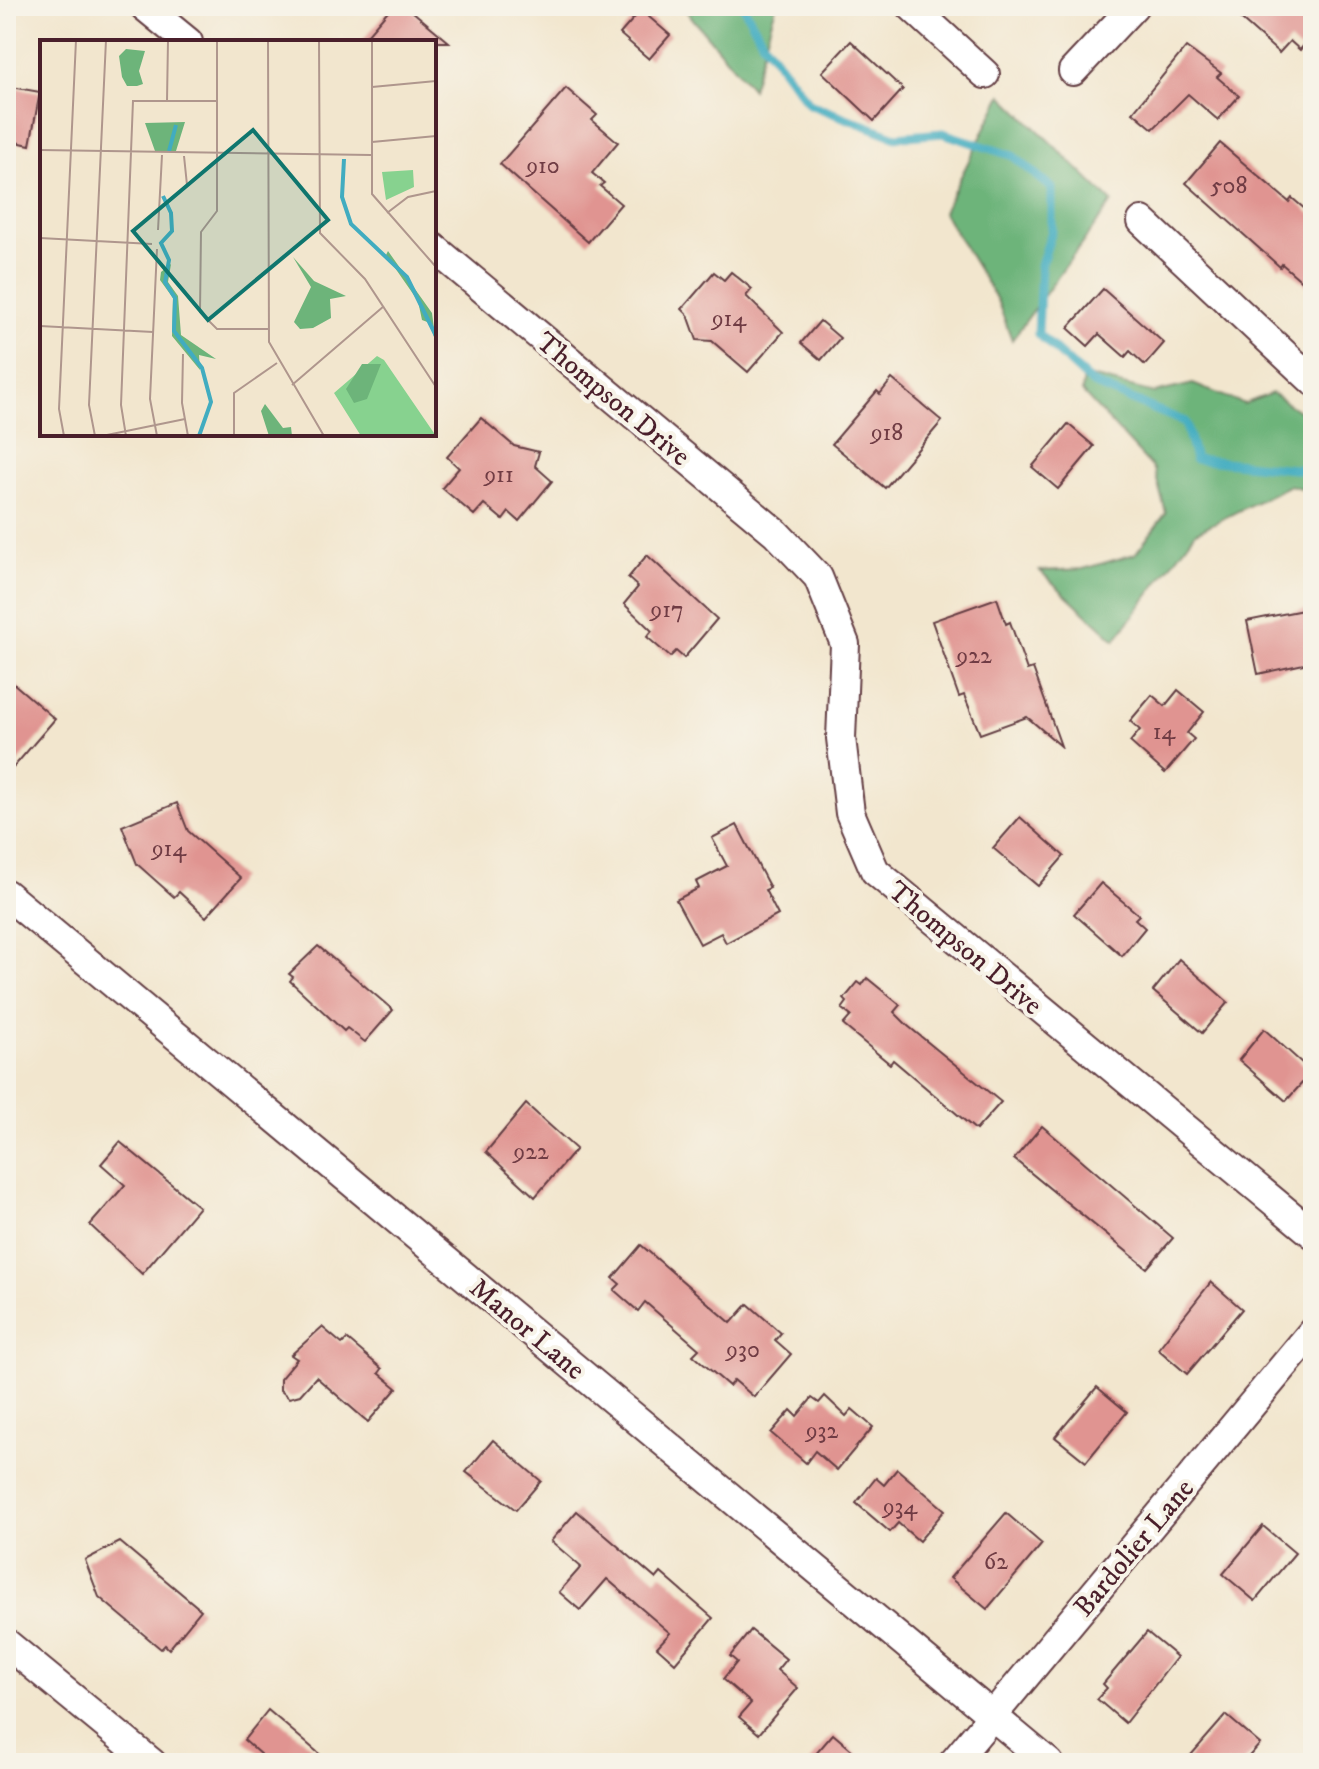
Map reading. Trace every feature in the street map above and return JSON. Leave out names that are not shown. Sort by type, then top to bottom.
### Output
[{"type":"street","points":[[144,6],[186,40]]},
{"type":"street","points":[[911,6],[985,74]]},
{"type":"street","points":[[1073,71],[1134,6]]},
{"type":"street","points":[[1142,221],[1313,381]]},
{"type":"street","name":"Thompson Drive","points":[[436,250],[776,533],[818,577],[845,644],[841,738],[850,813],[875,871],[1313,1234]]},
{"type":"street","name":"Manor Lane","points":[[6,894],[1049,1763]]},
{"type":"street","name":"Bardolier Lane","points":[[953,1763],[1313,1331]]},
{"type":"street","points":[[6,1643],[152,1763]]},
{"type":"green space","points":[[682,6],[776,6],[752,89]]},
{"type":"green space","points":[[1002,95],[1112,202],[1012,340],[997,300],[943,212]]},
{"type":"green space","points":[[1084,375],[1154,393],[1193,384],[1244,404],[1272,393],[1313,421],[1313,492],[1290,485],[1196,532],[1115,640],[1040,571],[1083,569],[1135,554],[1166,513],[1154,469],[1082,392]]},
{"type":"building","points":[[392,6],[406,6],[449,42],[436,40],[363,40]]},
{"type":"building","points":[[1226,6],[1292,6],[1313,24],[1313,34],[1300,50],[1290,41],[1279,53]]},
{"type":"building","points":[[641,10],[670,35],[649,59],[620,34]]},
{"type":"building","points":[[851,41],[903,89],[874,121],[822,72]]},
{"type":"building","points":[[1186,47],[1221,73],[1217,77],[1239,96],[1218,120],[1188,94],[1153,129],[1133,112]]},
{"type":"building","points":[[6,86],[40,92],[30,145],[6,140]]},
{"type":"building","points":[[566,88],[597,115],[592,120],[618,142],[592,173],[604,183],[600,186],[621,204],[588,242],[500,164]]},
{"type":"building","points":[[1220,143],[1289,202],[1292,198],[1313,216],[1313,291],[1282,264],[1280,267],[1186,183]]},
{"type":"building","points":[[714,272],[724,280],[731,272],[752,289],[746,296],[783,332],[748,372],[712,341],[697,340],[688,315],[682,309]]},
{"type":"building","points":[[1103,289],[1164,343],[1145,365],[1130,351],[1125,357],[1099,334],[1088,346],[1068,328]]},
{"type":"building","points":[[820,321],[840,338],[821,360],[801,343]]},
{"type":"building","points":[[892,379],[942,421],[885,488],[832,444],[877,391],[880,394]]},
{"type":"building","points":[[481,418],[514,446],[539,452],[535,466],[552,481],[519,521],[509,512],[503,520],[484,504],[474,515],[442,488],[459,468],[447,457]]},
{"type":"building","points":[[1068,424],[1094,446],[1058,489],[1032,467]]},
{"type":"building","points":[[647,555],[717,619],[684,658],[676,651],[670,657],[647,637],[652,631],[624,604],[638,587],[628,578]]},
{"type":"building","points":[[997,598],[1006,624],[1010,622],[1027,670],[1033,668],[1061,746],[1027,717],[980,734],[964,695],[959,697],[932,621]]},
{"type":"building","points":[[1313,608],[1313,662],[1258,674],[1247,621]]},
{"type":"building","points":[[6,677],[55,719],[6,776]]},
{"type":"building","points":[[1178,690],[1204,712],[1187,733],[1194,739],[1165,773],[1130,742],[1140,730],[1130,721],[1152,695],[1165,706]]},
{"type":"building","points":[[177,803],[188,831],[241,878],[206,917],[179,892],[174,897],[137,864],[122,826]]},
{"type":"building","points":[[1020,817],[1064,856],[1038,886],[993,848]]},
{"type":"building","points":[[737,825],[770,888],[765,890],[778,915],[726,943],[721,933],[700,944],[676,900],[699,888],[696,882],[727,866],[712,838]]},
{"type":"building","points":[[1101,883],[1139,915],[1135,919],[1145,928],[1122,956],[1074,914]]},
{"type":"building","points":[[318,946],[393,1010],[365,1042],[347,1028],[344,1031],[290,981],[293,977],[289,974]]},
{"type":"building","points":[[1179,959],[1228,1002],[1202,1033],[1153,991]]},
{"type":"building","points":[[867,978],[900,1005],[894,1012],[908,1026],[1001,1102],[976,1130],[893,1060],[890,1064],[843,1025],[851,1016],[842,1009],[847,1002],[844,999],[858,982],[862,985]]},
{"type":"building","points":[[1264,1029],[1312,1072],[1286,1101],[1239,1060]]},
{"type":"building","points":[[526,1104],[576,1149],[535,1197],[486,1152]]},
{"type":"building","points":[[1042,1126],[1173,1238],[1147,1268],[1014,1159]]},
{"type":"building","points":[[120,1142],[199,1207],[142,1274],[90,1225],[125,1185],[101,1164]]},
{"type":"building","points":[[641,1245],[731,1323],[748,1304],[781,1333],[775,1340],[791,1354],[754,1397],[734,1380],[729,1386],[693,1355],[699,1349],[645,1302],[638,1311],[614,1290],[620,1284],[613,1278]]},
{"type":"building","points":[[1211,1282],[1242,1309],[1187,1374],[1158,1349]]},
{"type":"building","points":[[322,1327],[342,1344],[347,1339],[382,1369],[379,1373],[397,1388],[368,1422],[316,1377],[300,1395],[289,1398],[280,1390],[280,1379],[297,1359],[291,1355]]},
{"type":"building","points":[[1097,1387],[1127,1412],[1086,1462],[1055,1437]]},
{"type":"building","points":[[825,1396],[846,1416],[852,1409],[873,1427],[837,1470],[815,1451],[806,1463],[771,1433],[791,1410],[797,1416],[812,1398],[819,1403]]},
{"type":"building","points":[[493,1440],[541,1481],[516,1510],[466,1472]]},
{"type":"building","points":[[897,1469],[945,1510],[919,1541],[898,1523],[890,1532],[856,1503],[876,1478],[884,1485]]},
{"type":"building","points":[[577,1511],[656,1579],[661,1573],[713,1618],[675,1663],[657,1647],[670,1633],[607,1579],[580,1610],[559,1592],[581,1567],[551,1541]]},
{"type":"building","points":[[1006,1513],[1042,1544],[987,1609],[950,1578]]},
{"type":"building","points":[[1263,1526],[1295,1553],[1255,1601],[1223,1574]]},
{"type":"building","points":[[120,1542],[201,1610],[169,1649],[165,1645],[161,1649],[99,1597],[85,1560]]},
{"type":"building","points":[[751,1630],[786,1659],[777,1670],[798,1688],[759,1734],[739,1717],[751,1703],[723,1679],[737,1662],[730,1656]]},
{"type":"building","points":[[1147,1632],[1177,1657],[1125,1723],[1097,1699],[1107,1688],[1103,1684]]},
{"type":"building","points":[[268,1710],[330,1763],[270,1763],[244,1740]]},
{"type":"building","points":[[1226,1715],[1260,1744],[1243,1763],[1184,1763]]},
{"type":"building","points":[[833,1734],[867,1763],[808,1763]]},
{"type":"waterway","points":[[743,6],[763,42],[809,104],[896,137],[943,133],[1013,156],[1052,188],[1052,231],[1041,265],[1038,334],[1093,384],[1185,422],[1195,459],[1313,471]]}]
